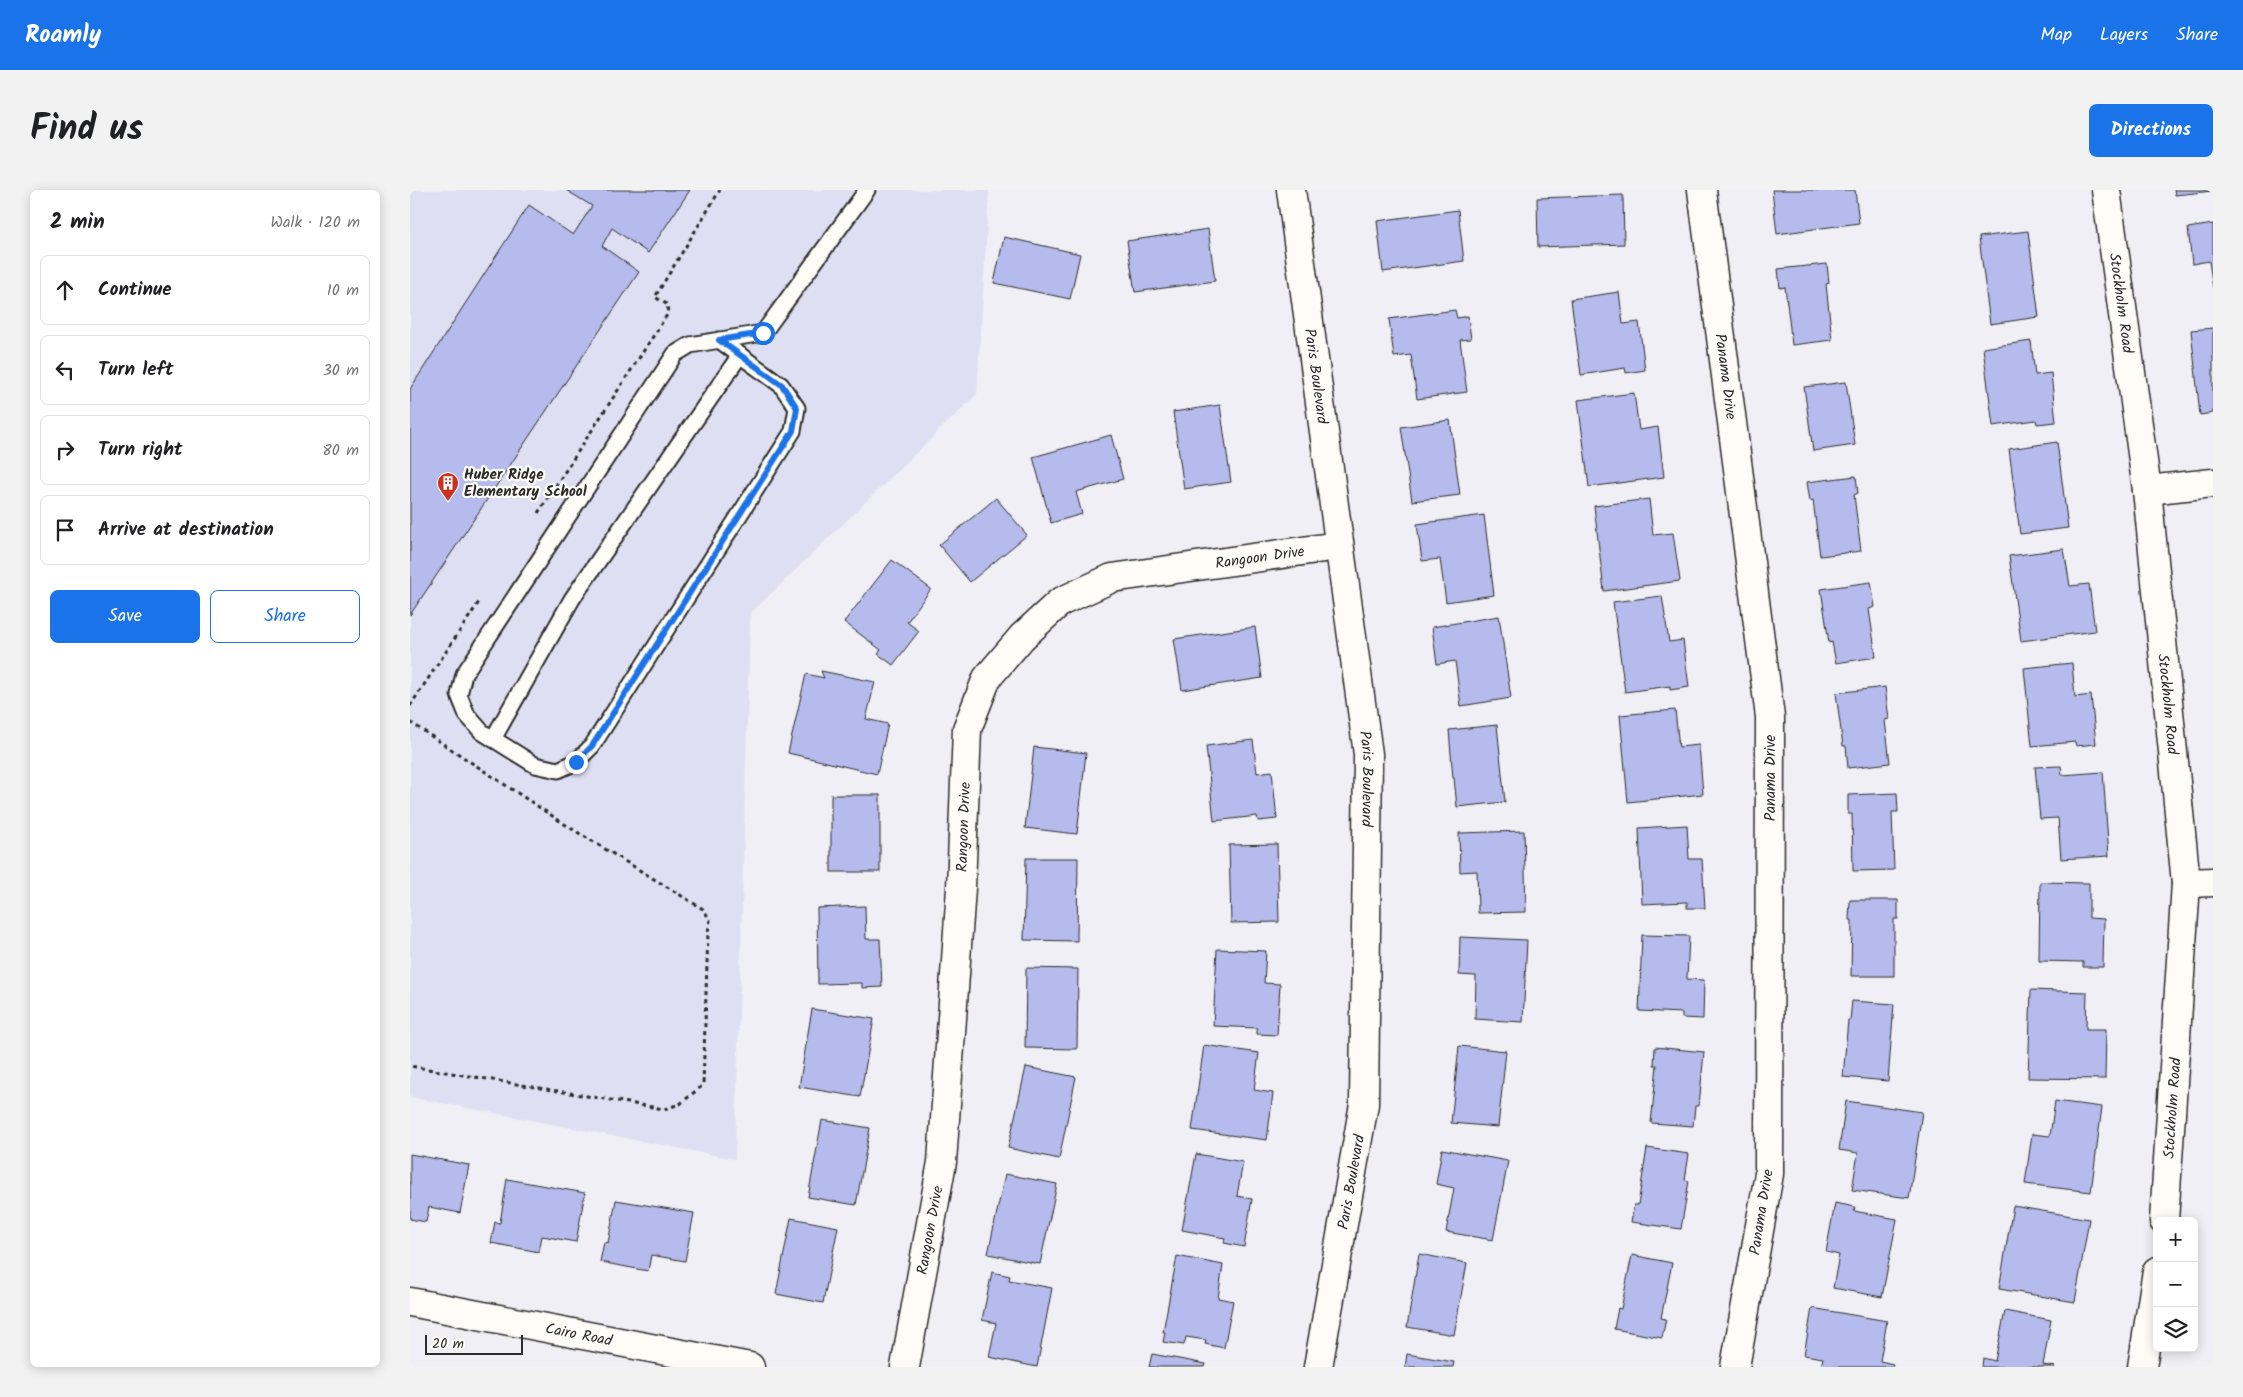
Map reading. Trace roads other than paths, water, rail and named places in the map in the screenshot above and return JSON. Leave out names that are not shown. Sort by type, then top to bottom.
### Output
[{"type":"street","name":"Paris Boulevard","points":[[1291,190],[1338,546],[1368,754],[1364,1104],[1318,1367]]},
{"type":"street","name":"Panama Drive","points":[[1702,190],[1770,717],[1769,1174],[1735,1367]]},
{"type":"street","name":"Stockholm Road","points":[[2106,190],[2148,490],[2186,883],[2164,1217]]},
{"type":"street","points":[[2148,490],[2213,483]]},
{"type":"street","name":"Rangoon Drive","points":[[905,1367],[942,1162],[961,888],[967,729],[987,678],[1022,637],[1060,602],[1112,578],[1338,546]]},
{"type":"street","points":[[2186,883],[2213,882]]},
{"type":"street","points":[[2142,1367],[2153,1297]]},
{"type":"street","name":"Cairo Road","points":[[410,1302],[750,1367]]},
{"type":"lane","points":[[719,340],[782,385],[797,408],[793,431],[592,746],[576,762],[558,770],[535,766],[482,732],[467,715],[459,695],[464,674],[675,354],[690,345],[719,340],[763,333],[867,190]]},
{"type":"lane","points":[[493,739],[572,599],[740,355]]},
{"type":"place","name":"Huber Ridge Elementary School","points":[[448,502]]}]
